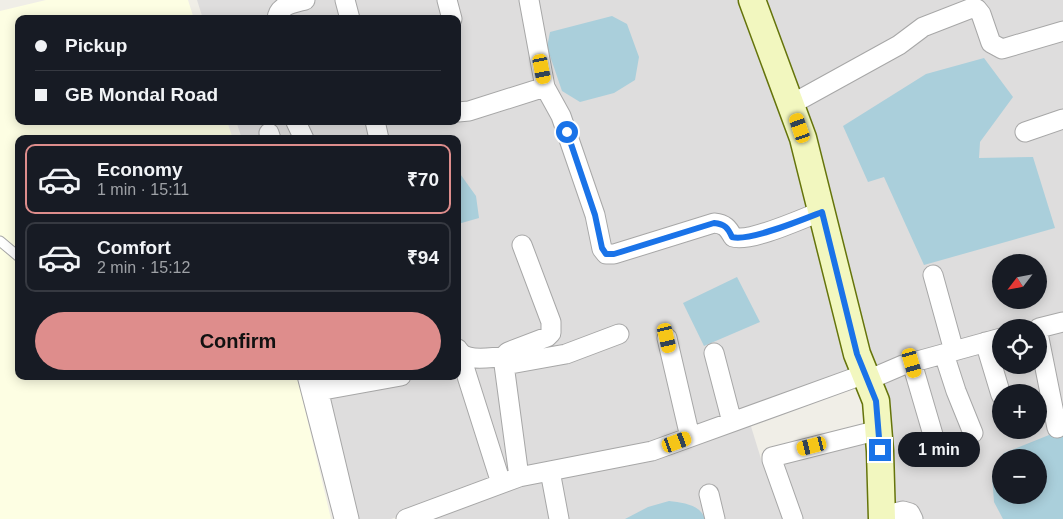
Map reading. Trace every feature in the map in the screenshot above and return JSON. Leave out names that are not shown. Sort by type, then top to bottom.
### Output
[{"type":"street","points":[[277,15],[284,6],[305,0]]},
{"type":"street","points":[[447,0],[451,15]]},
{"type":"street","points":[[529,0],[545,87],[561,116],[595,215],[602,248],[606,254],[614,254],[714,223],[722,224],[728,228],[732,237],[741,238],[781,227],[822,212]]},
{"type":"street","points":[[752,0],[803,138],[857,354],[876,401],[882,517],[903,511],[910,513],[913,519]]},
{"type":"street","points":[[792,104],[899,45],[923,27],[984,2]]},
{"type":"street","points":[[984,2],[982,14],[991,43],[1002,49],[1063,31]]},
{"type":"street","points":[[461,112],[469,111],[545,87]]},
{"type":"street","points":[[1025,132],[1063,118]]},
{"type":"street","points":[[519,477],[504,361],[508,352],[547,337],[551,333],[551,322],[522,245]]},
{"type":"street","points":[[933,275],[956,391],[973,433]]},
{"type":"street","points":[[1047,326],[1063,322]]},
{"type":"street","points":[[461,357],[504,361],[566,354],[619,334]]},
{"type":"street","points":[[667,338],[690,437]]},
{"type":"street","points":[[406,519],[519,477],[652,452],[732,422],[866,377],[992,340]]},
{"type":"street","points":[[714,353],[732,422]]},
{"type":"street","points":[[461,363],[501,483]]},
{"type":"street","points":[[912,363],[936,445]]},
{"type":"street","points":[[1046,374],[1057,428]]},
{"type":"street","points":[[349,519],[317,384],[359,380]]},
{"type":"street","points":[[793,519],[772,457],[879,430]]},
{"type":"street","points":[[550,471],[559,519]]},
{"type":"street","points":[[709,494],[715,519]]},
{"type":"lane","points":[[0,241],[15,253]]},
{"type":"lane","points":[[303,380],[339,519]]},
{"type":"shaded area","points":[[46,0],[188,0],[193,15],[15,15],[15,125],[228,125],[232,135],[15,135],[15,380],[298,380],[331,519],[0,519],[0,11]]},
{"type":"shaded area","points":[[197,0],[741,0],[788,115],[855,371],[649,447],[528,470],[391,519],[345,519],[309,380],[461,380],[461,135],[241,135],[237,125],[461,125],[461,15],[202,15]]},
{"type":"shaded area","points":[[756,0],[1063,0],[1063,319],[1047,323],[1047,319],[992,319],[992,339],[870,373]]},
{"type":"shaded area","points":[[1063,329],[1063,519],[885,519],[877,382],[992,348],[992,374],[1047,374],[1047,333]]},
{"type":"shaded area","points":[[749,420],[762,462],[872,436],[874,519],[424,519],[516,486]]},
{"type":"water","points":[[612,16],[627,24],[639,57],[635,80],[614,93],[580,102],[562,91],[547,47],[550,32]]},
{"type":"water","points":[[984,58],[1013,97],[980,142],[979,158],[1033,157],[1055,228],[924,265],[884,177],[868,182],[843,126],[926,74]]},
{"type":"water","points":[[461,175],[476,196],[479,218],[461,223]]},
{"type":"water","points":[[737,277],[760,322],[704,346],[683,303]]},
{"type":"water","points":[[1054,433],[1063,433],[1063,519],[1003,519],[995,504],[1047,504],[1047,449],[1014,449],[1039,439],[1047,439],[1047,436]]},
{"type":"water","points":[[669,501],[695,507],[703,514],[705,519],[625,519],[648,507]]},
{"type":"route","points":[[567,132],[595,215],[602,248],[606,254],[614,254],[714,223],[722,224],[728,228],[732,237],[741,238],[781,227],[822,212],[857,354],[876,401],[880,450]]}]
